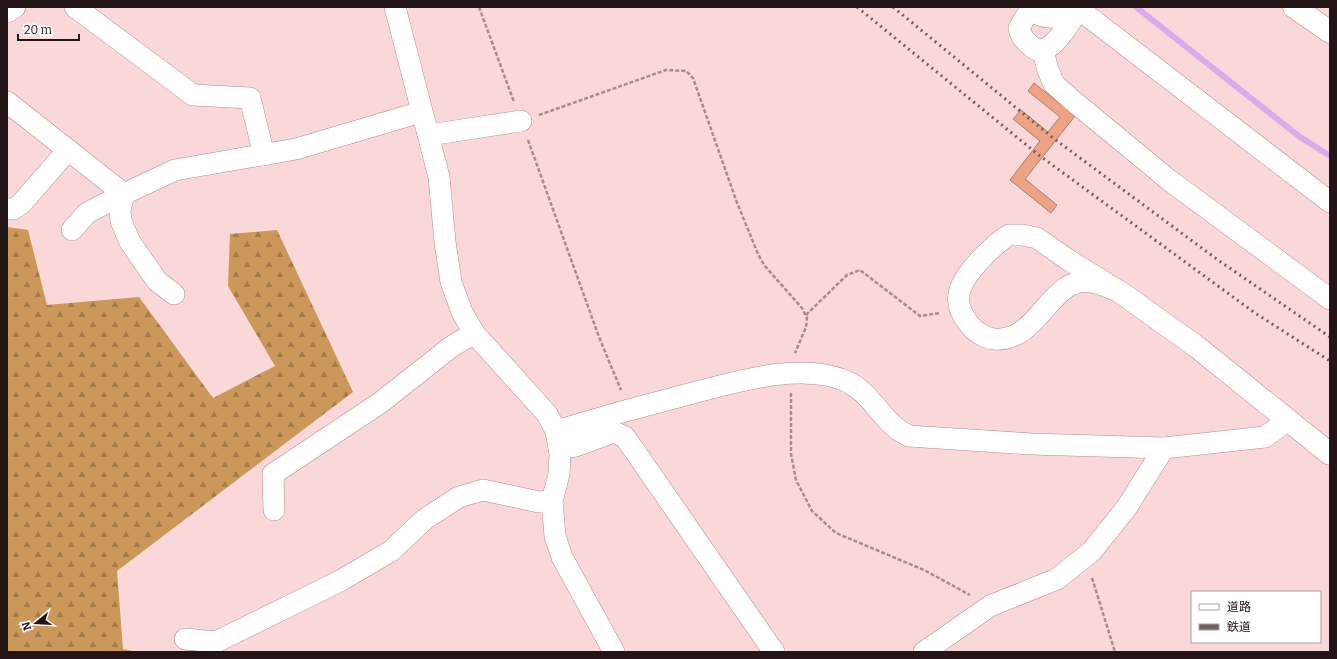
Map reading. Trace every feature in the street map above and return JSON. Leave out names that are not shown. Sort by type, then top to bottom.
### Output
[{"type":"main road","points":[[1294,7],[1330,32]]},
{"type":"main road","points":[[1120,292],[1197,347],[1330,454]]},
{"type":"street","points":[[7,12],[15,7]]},
{"type":"street","points":[[74,7],[193,95],[250,98],[264,155]]},
{"type":"street","points":[[395,7],[421,112],[429,135],[440,177],[445,242],[451,282],[462,312],[474,333],[547,414],[558,440],[559,474],[552,501],[555,536],[562,557],[614,652]]},
{"type":"street","points":[[1078,8],[1052,46],[1043,51],[1034,49],[1023,39],[1020,29],[1024,18],[1031,13],[1037,12],[1053,18],[1078,8]]},
{"type":"street","points":[[1078,8],[1330,202]]},
{"type":"street","points":[[1043,51],[1048,70],[1054,84],[1072,100],[1169,180],[1330,299]]},
{"type":"street","points":[[7,102],[124,194]]},
{"type":"street","points":[[72,230],[86,214],[175,170],[296,149],[421,112]]},
{"type":"street","points":[[429,135],[521,122]]},
{"type":"street","points":[[7,209],[13,209],[21,204],[68,150]]},
{"type":"street","points":[[124,194],[120,210],[121,221],[130,242],[157,281],[174,294]]},
{"type":"street","points":[[1022,235],[1037,238],[1067,259],[1120,292],[1091,281],[1073,284],[1059,293],[1024,331],[1012,338],[994,339],[974,331],[963,318],[958,304],[961,284],[972,269],[998,241],[1009,236],[1022,235]]},
{"type":"street","points":[[274,510],[274,474],[380,403],[451,347],[474,333]]},
{"type":"street","points":[[558,440],[628,410],[738,381],[791,373],[830,375],[862,389],[899,432],[909,436],[1031,444],[1164,448],[1265,437],[1288,420]]},
{"type":"street","points":[[558,440],[576,446],[614,432],[625,437],[774,652]]},
{"type":"street","points":[[924,652],[990,606],[1057,579],[1086,556],[1127,507],[1164,448]]},
{"type":"street","points":[[185,639],[216,642],[340,581],[391,551],[425,519],[459,497],[483,490],[539,502],[552,501]]},
{"type":"path","points":[[479,7],[620,388]]},
{"type":"path","points":[[521,122],[666,70],[686,71],[693,78],[736,200],[758,254],[764,265],[802,308],[806,315],[806,327],[791,363],[791,454],[796,480],[812,511],[836,533],[924,570],[990,606]]},
{"type":"path","points":[[806,315],[847,275],[860,270],[920,316],[960,309]]},
{"type":"path","points":[[1086,556],[1115,652]]},
{"type":"green space","points":[[7,227],[28,230],[47,305],[139,297],[213,398],[275,366],[228,286],[230,234],[277,230],[353,392],[117,571],[123,649],[138,652],[7,652]]},
{"type":"building","points":[[1034,83],[1075,116],[1025,179],[1057,205],[1051,213],[1010,180],[1040,141],[1013,119],[1021,110],[1048,132],[1060,117],[1028,91]]},
{"type":"waterway","points":[[1136,7],[1300,137],[1330,156]]},
{"type":"railway","points":[[857,7],[1040,156],[1255,313],[1330,361]]},
{"type":"railway","points":[[893,7],[1053,138],[1218,260],[1330,337]]}]
